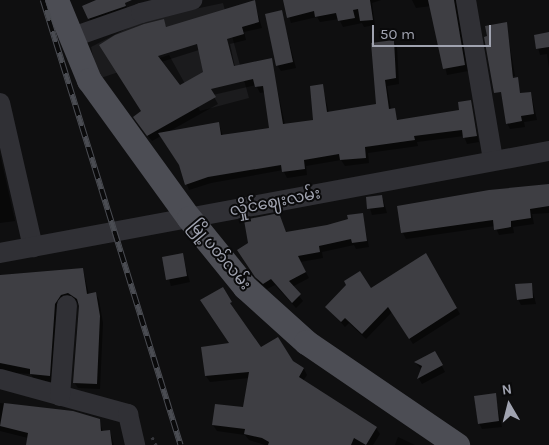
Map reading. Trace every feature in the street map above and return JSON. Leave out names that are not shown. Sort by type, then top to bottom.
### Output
[{"type":"main road","name":"မြို့ပတ်လမ်း","points":[[56,0],[73,37],[89,80],[189,218],[246,287],[306,342],[457,445]]},
{"type":"street","points":[[73,37],[139,7],[192,0]]},
{"type":"street","points":[[466,0],[493,160]]},
{"type":"street","points":[[0,103],[33,247]]},
{"type":"street","name":"လှိုင်ဈေးလမ်း","points":[[0,253],[549,151]]},
{"type":"street","points":[[60,396],[66,305]]},
{"type":"street","points":[[0,379],[128,414],[134,445]]},
{"type":"shaded area","points":[[223,3],[249,98],[200,111],[169,55],[98,79],[91,47],[143,20]]},
{"type":"building","points":[[96,0],[132,0],[125,3],[126,6],[88,19],[82,6]]},
{"type":"building","points":[[255,0],[259,22],[242,27],[244,34],[227,39],[234,66],[272,58],[283,124],[313,120],[310,86],[323,84],[327,112],[376,104],[371,43],[394,40],[396,78],[385,80],[389,109],[395,108],[397,120],[459,110],[458,102],[471,100],[477,136],[463,138],[462,130],[414,136],[415,140],[365,147],[366,158],[340,160],[339,154],[304,160],[305,169],[282,172],[281,165],[208,177],[185,185],[179,165],[158,133],[219,122],[221,135],[269,128],[263,86],[255,87],[253,79],[211,89],[216,97],[147,136],[133,117],[141,111],[99,45],[115,35],[144,24],[164,19],[166,27]],"holes":[[[197,44],[203,72],[180,85],[158,56]]]},
{"type":"building","points":[[283,0],[370,0],[373,20],[360,21],[358,9],[353,10],[355,18],[338,21],[336,13],[315,17],[314,11],[287,18]]},
{"type":"building","points":[[428,0],[454,0],[465,65],[443,69]]},
{"type":"building","points":[[282,10],[293,62],[276,66],[265,14]]},
{"type":"building","points":[[507,22],[513,78],[518,77],[520,93],[531,92],[534,114],[521,116],[522,121],[506,124],[501,92],[494,93],[484,37],[487,36],[485,26]]},
{"type":"building","points":[[549,32],[549,47],[536,49],[534,35]]},
{"type":"building","points":[[549,184],[549,206],[530,209],[531,218],[511,221],[511,227],[494,230],[493,220],[401,233],[397,206],[489,190]]},
{"type":"building","points":[[382,195],[384,207],[367,209],[366,197]]},
{"type":"building","points":[[279,213],[286,232],[327,225],[348,219],[347,215],[363,213],[367,241],[352,243],[351,239],[319,246],[320,252],[298,256],[306,272],[289,281],[301,294],[292,303],[271,279],[263,284],[255,277],[237,250],[248,243],[244,220]]},
{"type":"building","points":[[183,253],[187,276],[166,280],[162,257]]},
{"type":"building","points":[[426,253],[457,308],[409,339],[388,307],[362,334],[345,318],[341,322],[325,307],[346,285],[344,281],[360,271],[371,288]]},
{"type":"building","points":[[83,268],[87,294],[96,292],[100,316],[97,384],[73,383],[79,306],[77,299],[68,293],[61,295],[55,304],[50,376],[30,374],[30,369],[0,363],[0,275]]},
{"type":"building","points":[[532,283],[533,298],[517,300],[515,284]]},
{"type":"building","points":[[223,287],[232,302],[230,303],[261,347],[278,337],[293,361],[304,368],[299,377],[377,427],[366,445],[354,438],[351,445],[268,445],[269,442],[262,438],[244,434],[245,429],[212,425],[215,404],[243,407],[249,372],[205,376],[201,347],[229,343],[200,300]]},
{"type":"building","points":[[435,351],[443,365],[417,379],[422,366],[414,362]]},
{"type":"building","points":[[496,393],[499,421],[478,424],[474,396]]},
{"type":"building","points":[[4,403],[73,411],[100,419],[101,431],[110,430],[112,445],[26,445],[28,433],[0,426]]},
{"type":"railway","points":[[43,0],[181,445]]}]
